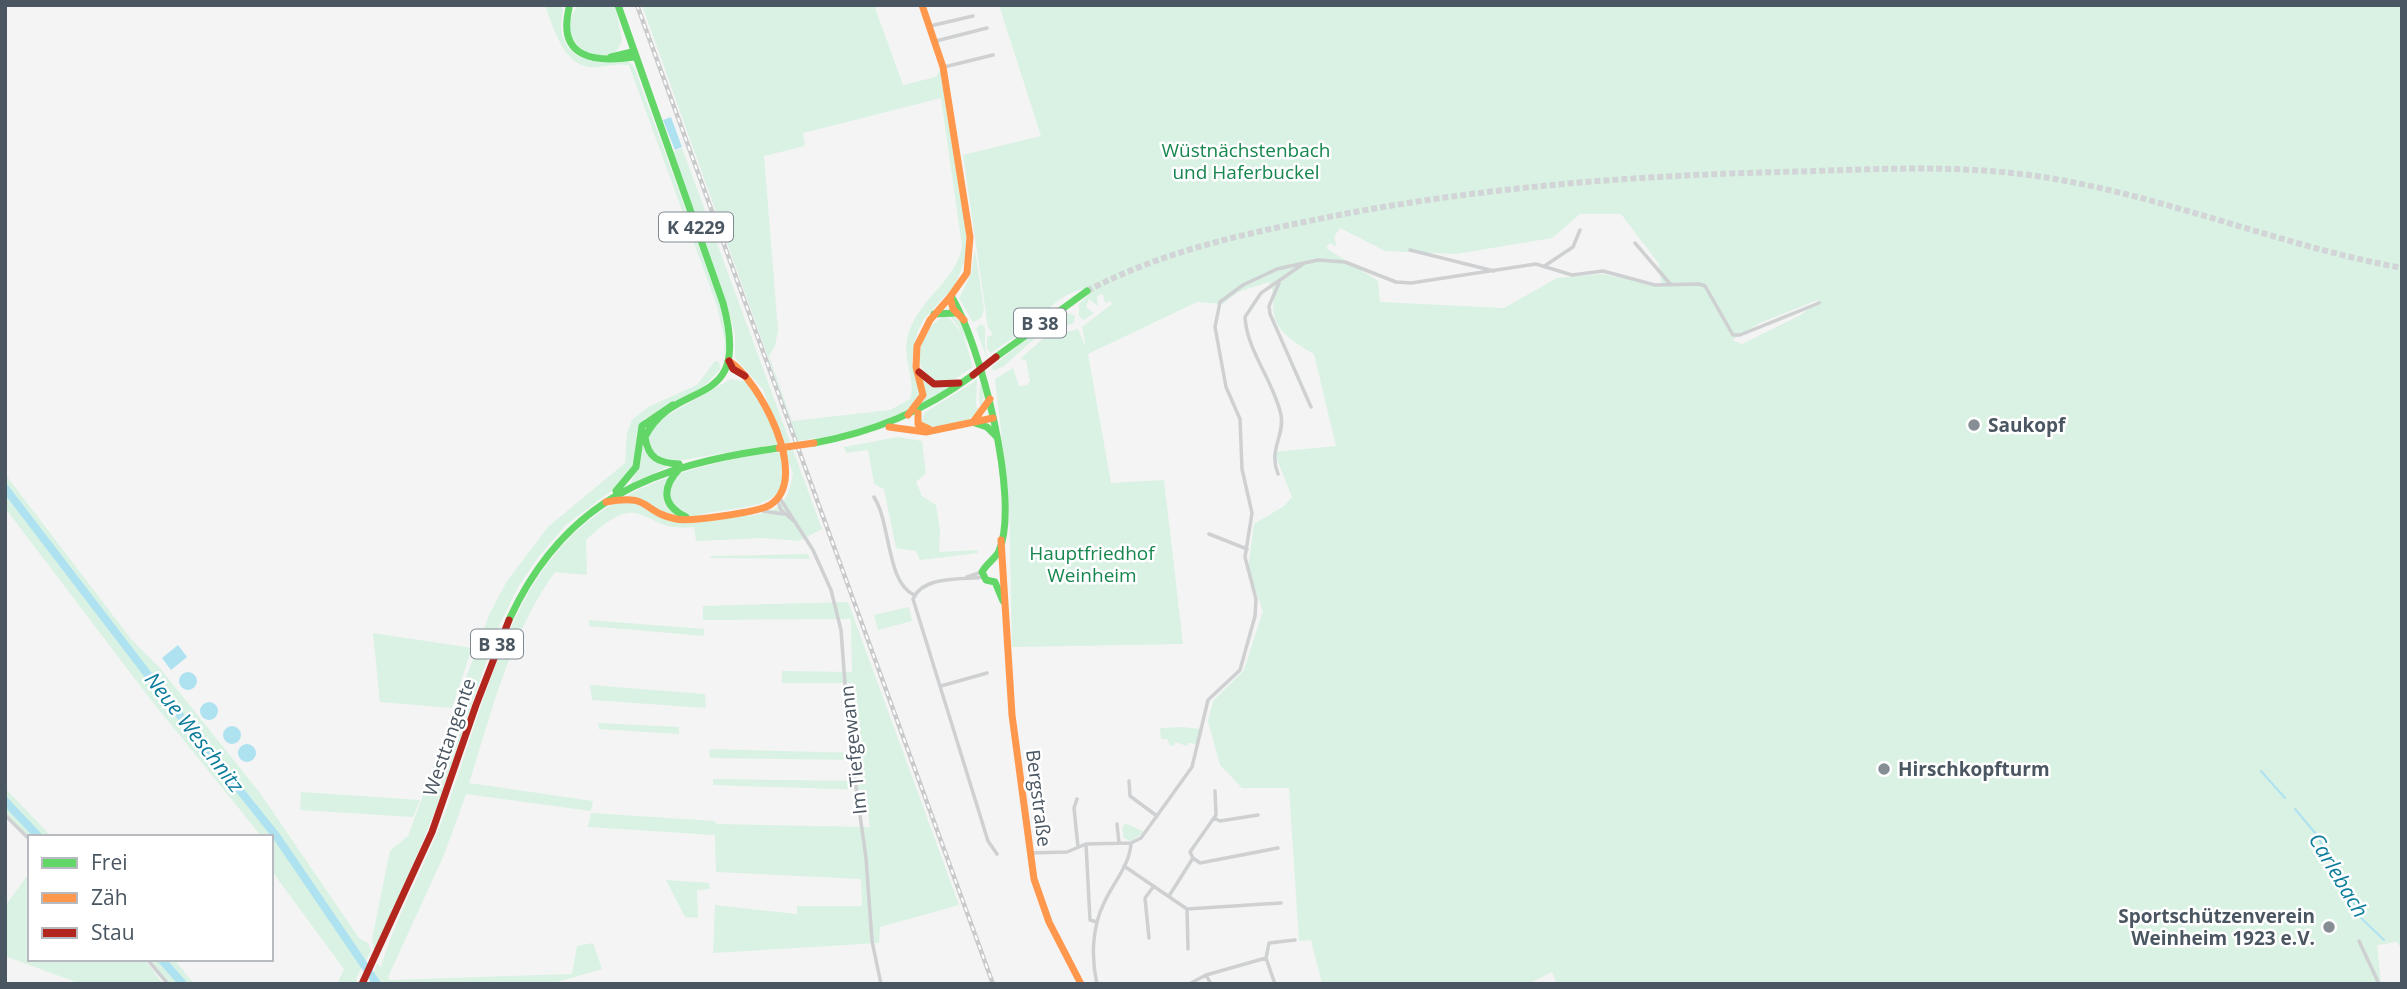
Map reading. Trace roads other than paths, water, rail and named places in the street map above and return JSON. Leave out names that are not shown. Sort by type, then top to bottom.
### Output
[{"type":"main road","name":"K 4229","points":[[618,5],[633,55],[723,303],[731,339],[729,361]]},
{"type":"main road","points":[[905,419],[923,395],[916,367],[916,346],[934,314],[967,273],[971,252],[943,67],[922,5]]},
{"type":"main road","points":[[569,6],[565,29],[572,47],[592,59],[606,60],[633,55]]},
{"type":"main road","points":[[619,54],[627,35]]},
{"type":"main road","points":[[606,60],[619,54],[633,55]]},
{"type":"main road","name":"B 38","points":[[905,419],[963,383],[1087,291]]},
{"type":"main road","points":[[950,297],[956,313],[966,322]]},
{"type":"main road","name":"Bergstraße","points":[[950,297],[977,344],[996,436],[1003,521],[996,563],[1003,573],[998,581],[1005,606],[1012,715],[1030,853],[1042,907],[1081,984]]},
{"type":"main road","points":[[934,314],[956,313]]},
{"type":"main road","points":[[729,361],[730,367],[751,378]]},
{"type":"main road","points":[[601,503],[632,497],[647,502],[670,517],[687,518],[761,510],[778,498],[787,478],[785,460],[760,390],[751,378],[729,361]]},
{"type":"main road","points":[[718,381],[729,361]]},
{"type":"main road","points":[[610,497],[636,467],[639,433],[645,422],[710,384],[729,361]]},
{"type":"main road","points":[[916,367],[934,384],[963,383]]},
{"type":"main road","points":[[684,465],[663,463],[651,456],[645,445],[647,429],[661,416],[718,381],[740,374]]},
{"type":"main road","points":[[973,422],[990,400]]},
{"type":"main road","points":[[918,413],[918,424],[934,430]]},
{"type":"main road","points":[[887,427],[934,430],[993,418]]},
{"type":"main road","name":"Westtangente","points":[[362,984],[406,897],[433,830],[494,651],[514,606],[555,545],[610,497],[684,465],[814,443],[887,427],[905,419]]},
{"type":"main road","points":[[973,422],[987,427],[996,436]]},
{"type":"main road","points":[[684,465],[668,480],[664,494],[670,508],[687,518]]},
{"type":"main road","points":[[747,511],[778,498]]},
{"type":"main road","name":"Bergstraße","points":[[983,575],[985,565],[996,563]]},
{"type":"main road","points":[[983,575],[998,581]]},
{"type":"street","points":[[930,26],[973,16]]},
{"type":"street","points":[[936,41],[987,28]]},
{"type":"street","points":[[943,67],[993,55]]},
{"type":"street","points":[[1030,853],[1067,852],[1086,844],[1131,843],[1141,838],[1192,767],[1208,700],[1242,666],[1256,607],[1246,566],[1252,513],[1242,469],[1240,419],[1226,387],[1215,319],[1220,302],[1243,285],[1277,269],[1308,261],[1345,262],[1396,282],[1411,284],[1546,265],[1573,247],[1580,230]]},
{"type":"street","points":[[1635,243],[1671,285]]},
{"type":"street","points":[[1410,250],[1497,271]]},
{"type":"street","points":[[1278,474],[1273,452],[1281,417],[1249,339],[1245,317],[1261,293],[1308,261]]},
{"type":"street","points":[[1546,265],[1572,275],[1603,271],[1655,285],[1705,286],[1733,335],[1740,335],[1819,303]]},
{"type":"street","points":[[1279,281],[1272,295],[1270,314],[1311,407]]},
{"type":"street","points":[[874,497],[882,509],[900,584],[914,595]]},
{"type":"street","name":"Im Tiefgewann","points":[[778,498],[778,506],[797,525]]},
{"type":"street","name":"Im Tiefgewann","points":[[778,498],[797,525],[825,576],[841,630],[849,737],[866,858],[871,933],[881,984]]},
{"type":"street","name":"Im Tiefgewann","points":[[761,510],[786,516]]},
{"type":"street","points":[[1209,534],[1247,549]]},
{"type":"street","points":[[914,595],[932,584],[983,575]]},
{"type":"street","points":[[914,595],[913,606],[941,686],[988,841],[997,854]]},
{"type":"street","points":[[941,686],[987,673]]},
{"type":"street","points":[[1129,781],[1130,796],[1157,816]]},
{"type":"street","points":[[1215,791],[1214,818],[1190,852],[1193,858],[1200,863],[1278,848]]},
{"type":"street","points":[[1077,799],[1074,808],[1078,847]]},
{"type":"street","points":[[5,815],[28,838]]},
{"type":"street","points":[[1214,818],[1220,821],[1258,815]]},
{"type":"street","points":[[1117,824],[1119,844]]},
{"type":"street","points":[[1097,984],[1094,943],[1097,922],[1103,903],[1131,854],[1131,843]]},
{"type":"street","points":[[1086,844],[1087,906],[1090,920],[1097,922]]},
{"type":"street","points":[[1169,896],[1193,858]]},
{"type":"street","points":[[1124,866],[1186,909],[1281,903]]},
{"type":"street","points":[[1149,938],[1146,898],[1154,886]]},
{"type":"street","points":[[1186,909],[1188,949]]},
{"type":"street","points":[[1275,984],[1266,958],[1269,943],[1295,940]]},
{"type":"street","points":[[2358,941],[2379,984]]},
{"type":"street","points":[[1189,984],[1206,975],[1266,958]]},
{"type":"street","points":[[149,961],[168,984]]},
{"type":"street","points":[[1206,975],[1211,984]]},
{"type":"water","points":[[671,117],[682,147],[675,150],[663,120]]},
{"type":"water","points":[[178,645],[187,657],[171,670],[162,658]]},
{"type":"water","points":[[188,672],[194,675],[197,681],[194,687],[188,690],[182,687],[179,681],[182,675]]},
{"type":"water","points":[[209,702],[215,705],[218,711],[215,717],[209,720],[203,717],[200,711],[203,705]]},
{"type":"water","points":[[232,726],[238,729],[241,735],[238,741],[232,744],[226,741],[223,735],[226,729]]},
{"type":"water","points":[[247,744],[253,747],[256,753],[253,759],[247,762],[241,759],[238,753],[241,747]]},
{"type":"waterway","name":"Neue Weschnitz","points":[[5,488],[155,684],[277,837],[377,984]]},
{"type":"waterway","name":"Neue Weschnitz","points":[[155,684],[160,684]]},
{"type":"waterway","name":"Carlebach","points":[[2261,771],[2285,798]]},
{"type":"waterway","points":[[5,801],[37,835]]},
{"type":"waterway","name":"Carlebach","points":[[2295,809],[2316,834],[2351,895],[2358,915],[2384,940]]},
{"type":"waterway","points":[[163,961],[183,984]]},
{"type":"tunnel","points":[[1087,291],[1139,267],[1220,241],[1304,222],[1422,201],[1541,186],[1660,177],[1904,169],[1998,172],[2076,183],[2123,193],[2308,246],[2402,268]]},
{"type":"railway","points":[[637,5],[993,984]]},
{"type":"place","name":"Saukopf","points":[[1974,425]]},
{"type":"place","name":"Hirschkopfturm","points":[[1884,769]]},
{"type":"place","name":"Sportschützenverein Weinheim 1923 e.V.","points":[[2329,927]]},
{"type":"park label","name":"Wüstnächstenbach und Haferbuckel","points":[[1246,161]]},
{"type":"park label","name":"Hauptfriedhof Weinheim","points":[[1092,564]]}]
